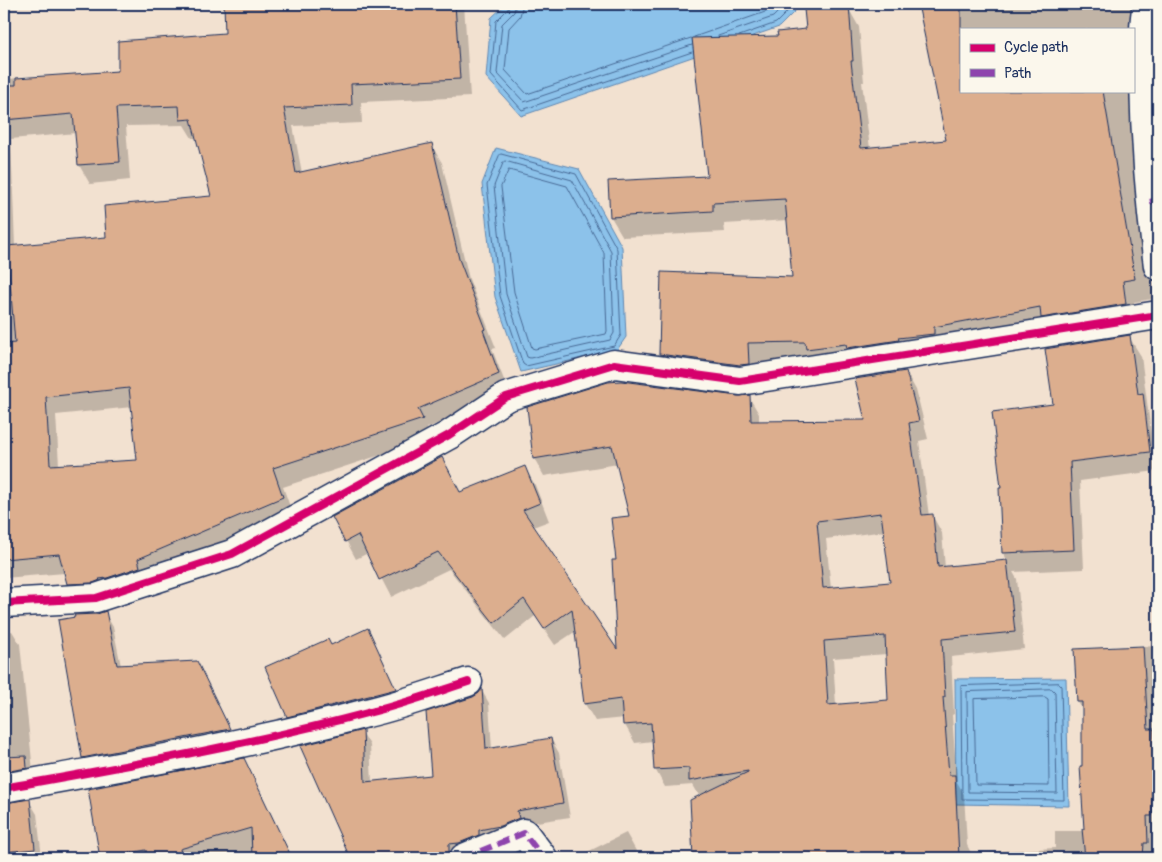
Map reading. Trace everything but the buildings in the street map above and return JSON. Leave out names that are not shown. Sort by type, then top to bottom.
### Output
[{"type":"street","points":[[1147,4],[1143,24],[1144,101],[1154,201],[1158,266]]},
{"type":"street","points":[[4,603],[96,598],[232,554],[448,436],[506,397],[614,364],[740,381],[1158,315]]},
{"type":"street","points":[[4,788],[257,740],[368,713],[468,682]]},
{"type":"street","points":[[464,858],[524,833],[543,858]]},
{"type":"water","points":[[506,4],[802,4],[779,27],[521,116],[486,77],[491,18]]},
{"type":"water","points":[[496,148],[579,169],[622,247],[626,337],[617,350],[521,372],[495,297],[482,184]]},
{"type":"water","points":[[1066,678],[1069,806],[956,804],[955,679]]},
{"type":"marked path","points":[[1150,202],[1158,200]]},
{"type":"marked path","points":[[464,858],[524,833],[543,858]]},
{"type":"cycle path","points":[[4,603],[96,598],[232,554],[449,435],[506,397],[614,364],[740,381],[1158,315]]},
{"type":"cycle path","points":[[4,788],[186,754],[322,725],[392,706],[468,682]]}]
